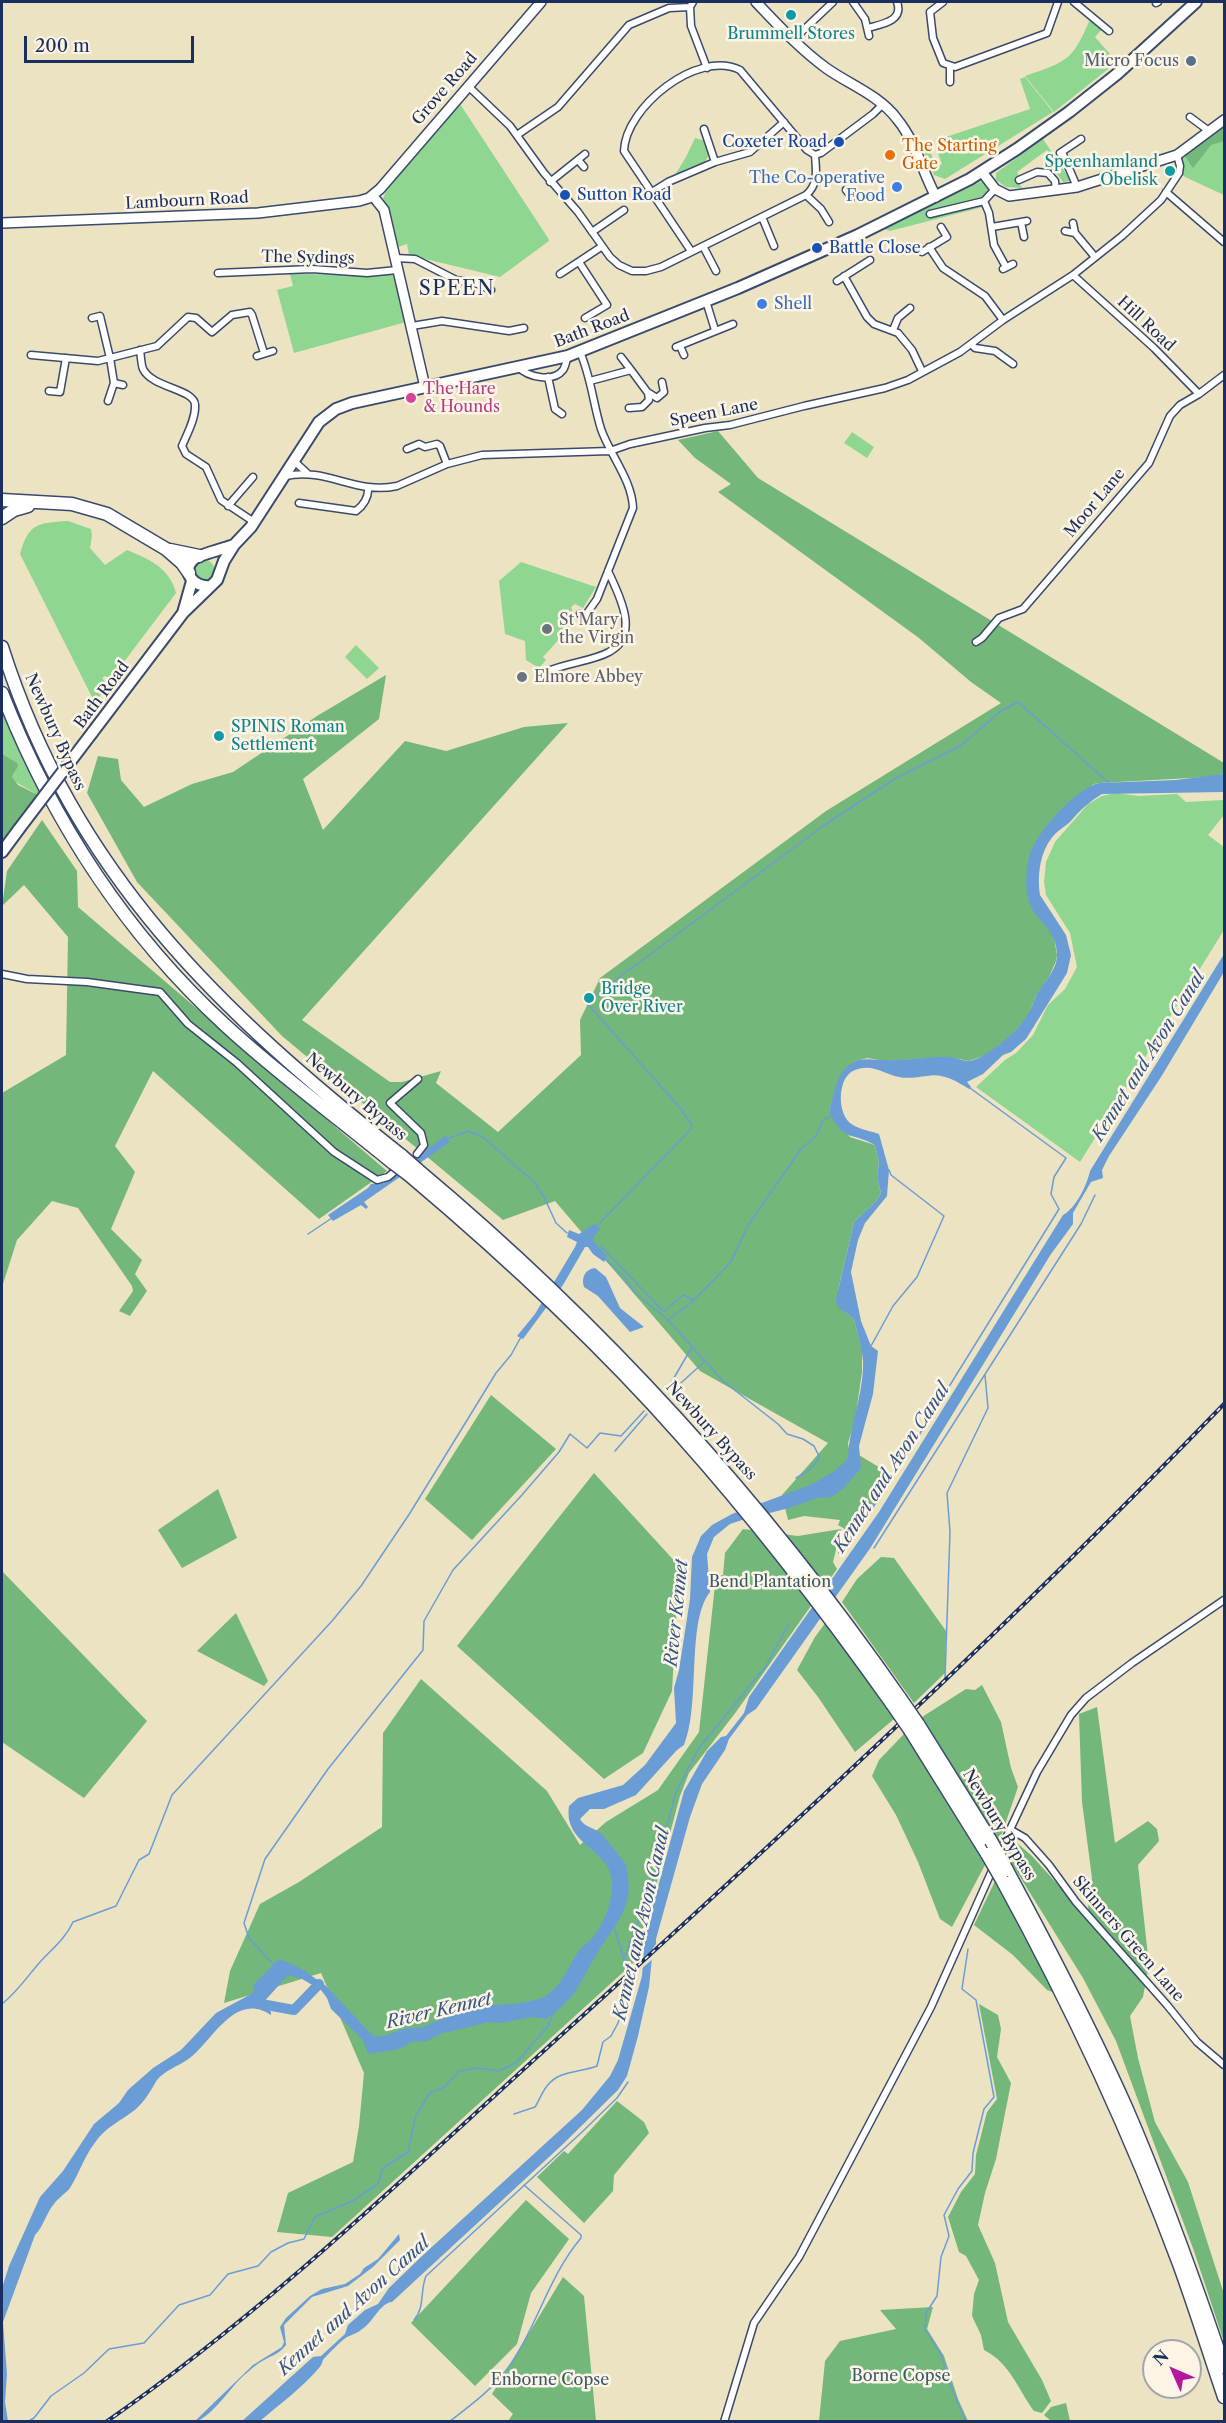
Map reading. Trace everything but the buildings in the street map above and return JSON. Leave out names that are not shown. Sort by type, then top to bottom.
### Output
[{"type":"highway","points":[[2,500],[72,504],[107,514],[166,549],[182,563],[191,577]]},
{"type":"highway","points":[[2,518],[20,507],[47,503]]},
{"type":"highway","points":[[166,549],[202,555]]},
{"type":"highway","name":"Newbury Bypass","points":[[2,647],[29,722],[72,808],[114,874],[153,926],[193,972],[248,1025],[348,1113],[406,1157],[413,1172],[557,1301],[740,1496],[833,1612],[896,1701],[991,1841],[1117,2111],[1178,2263],[1224,2397]]},
{"type":"highway","name":"Newbury Bypass","points":[[2,693],[17,733],[59,816],[97,876],[156,953],[202,1003],[249,1046],[406,1157]]},
{"type":"highway","name":"Newbury Bypass","points":[[914,1727],[987,1854],[1005,1875],[1063,1974],[1126,2107],[1179,2236],[1224,2367]]},
{"type":"main road","points":[[1176,19],[1189,2]]},
{"type":"main road","points":[[1176,19],[1196,2]]},
{"type":"main road","name":"Bath Road","points":[[220,571],[234,545],[254,522],[319,422],[336,409],[568,356],[819,253],[982,172],[1095,92],[1128,65],[1176,19]]},
{"type":"main road","points":[[202,555],[215,558],[220,571],[217,580],[210,586],[201,586],[191,577],[191,562],[202,555],[234,545]]},
{"type":"main road","name":"Bath Road","points":[[183,613],[191,577]]},
{"type":"main road","name":"Bath Road","points":[[2,852],[183,613],[210,586]]},
{"type":"street","name":"Grove Road","points":[[372,196],[541,2]]},
{"type":"street","points":[[660,2],[663,10]]},
{"type":"street","points":[[756,2],[793,40],[829,70],[883,104],[898,119],[911,139],[936,196]]},
{"type":"street","points":[[793,40],[833,2]]},
{"type":"street","points":[[853,2],[865,19],[869,32],[896,17],[897,2]]},
{"type":"street","points":[[943,2],[930,12],[929,18],[938,54],[943,63],[950,67],[983,58],[1047,33],[1058,2]]},
{"type":"street","points":[[1074,2],[1109,31]]},
{"type":"street","points":[[517,135],[568,101],[624,29],[633,22],[663,10],[692,4],[692,26],[707,68]]},
{"type":"street","points":[[691,251],[624,151],[624,139],[629,128],[655,96],[678,77],[707,68],[727,65],[740,70],[807,150],[815,155]]},
{"type":"street","points":[[950,67],[950,82]]},
{"type":"street","points":[[468,86],[496,111],[517,135],[550,182],[578,212],[601,247],[620,265],[640,272],[656,270],[806,195],[812,190],[816,178],[815,155]]},
{"type":"street","points":[[815,155],[821,153],[883,104]]},
{"type":"street","points":[[1190,117],[1209,131]]},
{"type":"street","points":[[982,172],[995,189],[1005,195],[1013,196],[1077,187],[1177,155],[1224,120]]},
{"type":"street","points":[[652,192],[668,182],[715,162],[750,152],[784,122]]},
{"type":"street","points":[[704,129],[715,162]]},
{"type":"street","points":[[1077,187],[1061,152],[1081,139]]},
{"type":"street","points":[[550,182],[585,153]]},
{"type":"street","name":"Speen Lane","points":[[283,477],[307,473],[368,488],[398,486],[447,464],[482,455],[610,451],[630,444],[730,425],[885,388],[908,380],[971,344],[1003,320],[1073,275],[1095,257],[1156,204],[1166,192],[1179,173],[1177,155]]},
{"type":"street","points":[[578,160],[584,167]]},
{"type":"street","points":[[1019,180],[1037,172],[1048,173],[1055,181],[1056,191]]},
{"type":"street","points":[[930,214],[984,201],[995,189]]},
{"type":"street","points":[[846,190],[852,197]]},
{"type":"street","points":[[1166,192],[1224,242]]},
{"type":"street","points":[[806,195],[821,209],[829,222]]},
{"type":"street","points":[[372,196],[384,210],[425,387]]},
{"type":"street","name":"Lambourn Road","points":[[2,223],[258,213],[359,201],[372,196]]},
{"type":"street","points":[[984,201],[992,227],[994,245],[1004,268],[1013,264]]},
{"type":"street","points":[[592,232],[624,210]]},
{"type":"street","points":[[762,217],[774,246]]},
{"type":"street","points":[[992,227],[1024,221],[1024,237]]},
{"type":"street","points":[[1073,223],[1074,233],[1095,257]]},
{"type":"street","points":[[922,252],[946,237],[941,228]]},
{"type":"street","points":[[1065,231],[1074,233]]},
{"type":"street","points":[[703,246],[716,271]]},
{"type":"street","points":[[560,274],[601,247]]},
{"type":"street","points":[[929,247],[943,268],[985,296],[1003,320]]},
{"type":"street","points":[[395,258],[415,259],[456,280],[474,283],[491,290]]},
{"type":"street","points":[[579,262],[608,305],[585,318]]},
{"type":"street","points":[[837,280],[867,264]]},
{"type":"street","name":"The Sydings","points":[[218,273],[312,268],[367,273],[397,270]]},
{"type":"street","name":"Hill Road","points":[[1073,275],[1154,348],[1199,394]]},
{"type":"street","points":[[844,276],[867,317],[874,324],[893,330],[906,341],[922,371]]},
{"type":"street","points":[[706,301],[715,330]]},
{"type":"street","points":[[893,330],[898,318],[906,309]]},
{"type":"street","points":[[31,355],[98,361],[157,346],[188,317],[196,318],[212,332],[225,319],[244,311],[252,315],[264,353]]},
{"type":"street","points":[[93,318],[103,315],[114,383],[108,401]]},
{"type":"street","points":[[412,326],[448,321],[510,334],[525,328]]},
{"type":"street","points":[[684,355],[678,347],[733,324]]},
{"type":"street","points":[[971,344],[975,348],[995,351],[1013,364]]},
{"type":"street","points":[[140,350],[143,369],[147,374],[162,386],[190,394],[194,400],[196,407],[182,446],[186,454],[206,467],[221,500],[254,522]]},
{"type":"street","points":[[257,356],[273,351]]},
{"type":"street","points":[[580,351],[601,428],[632,499],[633,508],[597,599],[585,616],[580,614]]},
{"type":"street","points":[[518,366],[523,372],[536,377],[548,377],[565,368],[568,356]]},
{"type":"street","points":[[621,357],[648,393],[657,398],[664,392],[662,382]]},
{"type":"street","points":[[49,391],[63,393],[66,358]]},
{"type":"street","points":[[590,381],[631,370]]},
{"type":"street","name":"Moor Lane","points":[[976,642],[999,618],[1023,609],[1129,483],[1149,463],[1170,416],[1180,405],[1224,375]]},
{"type":"street","points":[[548,377],[555,409],[562,414]]},
{"type":"street","points":[[114,383],[123,385]]},
{"type":"street","points":[[629,408],[642,407],[649,400],[648,393]]},
{"type":"street","points":[[407,448],[419,444],[425,447],[437,444],[447,464]]},
{"type":"street","points":[[294,460],[307,473]]},
{"type":"street","points":[[228,506],[253,477]]},
{"type":"street","points":[[299,503],[357,513],[369,494],[368,488]]},
{"type":"street","points":[[546,672],[611,652],[620,642],[626,630],[626,617],[608,571]]},
{"type":"street","points":[[2,974],[27,979],[87,982],[160,992],[188,1024],[237,1063],[334,1152],[358,1170],[377,1180],[382,1180],[406,1157],[424,1145],[421,1132],[390,1103],[418,1079]]},
{"type":"street","points":[[724,2421],[754,2323],[799,2257],[930,2007],[1037,1772],[1071,1715],[1086,1698],[1224,1600]]},
{"type":"street","name":"Skinners Green Lane","points":[[1011,1830],[1025,1838],[1076,1902],[1167,2004],[1197,2042],[1224,2065]]},
{"type":"green space","points":[[1091,17],[1104,27],[1095,37],[1117,62],[1054,112],[1025,76],[1068,57],[1079,42]]},
{"type":"green space","points":[[1025,77],[1053,112],[945,179],[934,175],[921,146],[926,143],[937,167],[942,164],[936,148],[940,139],[1030,109],[1020,79]]},
{"type":"green space","points":[[460,104],[549,241],[500,277],[409,255],[407,244],[395,248],[383,199],[388,186]]},
{"type":"green space","points":[[1224,123],[1224,195],[1185,177],[1180,172],[1179,159]]},
{"type":"green space","points":[[1224,124],[1224,141],[1211,145],[1193,168],[1183,153]]},
{"type":"green space","points":[[695,138],[706,141],[710,153],[705,164],[675,175],[686,157]]},
{"type":"green space","points":[[1043,139],[1071,181],[1063,182],[1057,174],[1049,170],[1051,167],[1046,160],[1051,156],[1047,150],[1017,172],[1020,178],[1017,180],[1022,188],[1006,187],[996,180],[996,173]]},
{"type":"green space","points":[[982,181],[989,189],[982,201],[983,207],[890,231],[884,229]]},
{"type":"green space","points":[[290,274],[394,275],[406,322],[294,353],[277,290],[293,286]]},
{"type":"green space","points":[[718,431],[758,478],[1224,763],[1224,774],[1209,777],[1094,784],[1056,816],[1037,840],[1027,874],[1028,898],[1034,911],[1053,933],[1057,955],[1050,975],[1036,996],[1028,1016],[1008,1039],[989,1054],[969,1061],[949,1057],[886,1061],[867,1058],[854,1062],[835,1091],[829,1111],[850,1137],[875,1145],[879,1162],[877,1177],[881,1193],[877,1200],[854,1222],[838,1290],[845,1312],[854,1319],[862,1350],[862,1372],[855,1420],[848,1443],[849,1449],[892,1475],[868,1515],[853,1534],[838,1525],[840,1520],[804,1516],[788,1520],[782,1495],[828,1443],[700,1371],[555,1201],[503,1220],[282,1036],[137,882],[87,793],[98,756],[118,759],[121,780],[144,807],[192,784],[233,772],[317,716],[386,675],[379,719],[303,779],[323,830],[405,741],[446,751],[524,727],[568,723],[302,1020],[390,1082],[402,1082],[441,1071],[436,1083],[498,1132],[581,1055],[580,1020],[600,978],[826,811],[1001,703],[971,682],[919,638],[718,492],[731,484],[695,458],[678,440]]},
{"type":"green space","points":[[852,432],[874,447],[867,458],[844,443]]},
{"type":"green space","points":[[68,521],[91,529],[90,548],[105,565],[127,550],[151,561],[164,571],[176,593],[111,679],[105,676],[102,678],[108,685],[95,703],[20,554],[31,530],[42,524]]},
{"type":"green space","points":[[204,560],[212,563],[215,571],[212,579],[204,582],[196,579],[193,571],[196,563]]},
{"type":"green space","points":[[521,562],[596,587],[583,608],[575,604],[571,607],[575,618],[570,627],[543,657],[546,660],[539,668],[526,660],[525,641],[505,634],[499,581]]},
{"type":"green space","points":[[356,645],[379,668],[367,679],[345,657]]},
{"type":"green space","points":[[2,708],[40,793],[38,795],[14,781],[12,777],[15,772],[2,754]]},
{"type":"green space","points":[[2,754],[17,763],[18,766],[12,777],[18,785],[38,795],[2,843]]},
{"type":"green space","points":[[1115,793],[1139,796],[1177,794],[1186,802],[1224,800],[1224,815],[1208,835],[1224,847],[1224,930],[1080,1162],[976,1087],[1016,1053],[1033,1035],[1048,1005],[1065,989],[1077,967],[1070,933],[1046,895],[1044,882],[1046,862],[1055,842],[1088,804],[1102,796]]},
{"type":"green space","points":[[42,820],[77,871],[78,907],[387,1171],[319,1219],[153,1071],[115,1146],[135,1172],[111,1229],[142,1260],[135,1274],[147,1291],[130,1316],[119,1311],[133,1291],[132,1286],[78,1208],[52,1201],[17,1240],[2,1287],[2,1093],[66,1055],[68,937],[24,885],[2,906],[7,871]]},
{"type":"green space","points":[[491,1395],[556,1449],[472,1540],[425,1499]]},
{"type":"green space","points":[[594,1473],[679,1566],[672,1691],[643,1753],[604,1779],[457,1646]]},
{"type":"green space","points":[[218,1489],[237,1538],[182,1568],[158,1530]]},
{"type":"green space","name":"Bend Plantation","points":[[743,1529],[798,1536],[841,1529],[833,1562],[837,1569],[736,1712],[689,1773],[680,1796],[653,1897],[643,1937],[642,1955],[332,2237],[277,2232],[288,2193],[353,2162],[364,2073],[321,1973],[224,2003],[230,1971],[260,1904],[299,1882],[382,1827],[383,1733],[421,1679],[547,1791],[580,1845],[606,1822],[658,1790],[699,1732],[716,1576],[723,1575],[725,1553]]},
{"type":"green space","points":[[881,1557],[894,1558],[946,1631],[945,1673],[914,1703],[842,1602],[857,1579]]},
{"type":"green space","points":[[2,1571],[147,1721],[84,1798],[2,1742]]},
{"type":"green space","points":[[236,1613],[268,1681],[264,1686],[197,1651]]},
{"type":"green space","points":[[826,1622],[894,1719],[855,1752],[797,1670]]},
{"type":"green space","points":[[982,1685],[1001,1722],[1011,1768],[1018,1787],[999,1842],[922,1717],[966,1689],[975,1690]]},
{"type":"green space","points":[[1097,1707],[1115,1843],[1148,1821],[1157,1829],[1159,1841],[1138,1865],[1149,1965],[1143,1997],[1130,2016],[1138,2058],[1155,2122],[1188,2182],[1224,2294],[1224,2342],[1194,2251],[1116,2041],[1083,1978],[1007,1856],[1017,1843],[1032,1856],[1087,1917],[1092,1878],[1082,1802],[1079,1714]]},
{"type":"green space","points":[[904,1734],[985,1865],[952,1927],[940,1919],[918,1862],[896,1815],[872,1776],[879,1760]]},
{"type":"green space","points":[[995,1881],[1055,1993],[1047,1990],[1013,1955],[974,1925]]},
{"type":"green space","points":[[979,2004],[998,2015],[1001,2029],[997,2057],[1011,2083],[996,2159],[978,2225],[995,2263],[1008,2322],[1042,2380],[1051,2401],[1042,2413],[1034,2411],[1007,2369],[984,2350],[981,2335],[972,2316],[974,2294],[979,2280],[966,2256],[959,2252],[948,2217],[961,2192],[975,2174],[976,2155],[987,2112],[997,2099]]},
{"type":"green space","points":[[617,2101],[644,2122],[649,2133],[614,2175],[613,2191],[584,2223],[537,2177],[564,2151],[568,2154]]},
{"type":"green space","points":[[526,2200],[569,2239],[531,2293],[517,2344],[475,2386],[411,2323]]},
{"type":"green space","name":"Enborne Copse","points":[[563,2277],[584,2296],[596,2421],[508,2421],[513,2414],[492,2394]]},
{"type":"green space","name":"Borne Copse","points":[[933,2307],[927,2329],[944,2356],[968,2421],[819,2421],[825,2361],[840,2341],[896,2329],[880,2310]]},
{"type":"green space","points":[[1066,2403],[1070,2421],[1051,2421],[1044,2415],[1051,2407]]},
{"type":"water","points":[[1224,774],[1224,792],[1102,794],[1051,839],[1041,862],[1040,895],[1066,935],[1071,955],[1067,973],[1026,1039],[1011,1052],[1003,1055],[983,1074],[967,1082],[971,1087],[969,1089],[944,1077],[933,1075],[902,1078],[867,1068],[855,1070],[845,1080],[841,1105],[847,1120],[853,1125],[879,1134],[889,1170],[887,1196],[865,1223],[858,1240],[851,1272],[861,1321],[871,1346],[878,1351],[873,1394],[859,1446],[861,1468],[843,1489],[831,1497],[817,1498],[730,1524],[714,1537],[707,1554],[710,1592],[698,1623],[692,1708],[684,1745],[636,1795],[604,1809],[590,1809],[580,1819],[584,1824],[602,1834],[625,1863],[629,1888],[625,1908],[578,1987],[566,2003],[548,2019],[531,2017],[502,2023],[489,2022],[440,2034],[427,2041],[411,2042],[394,2050],[368,2054],[363,2040],[331,2009],[321,1990],[302,1979],[288,1975],[262,2004],[271,2012],[271,2015],[258,2009],[246,2009],[224,2022],[187,2060],[160,2077],[136,2109],[98,2138],[70,2188],[51,2208],[35,2235],[3,2322],[7,2374],[5,2402],[8,2421],[2,2422],[2,2288],[9,2266],[40,2197],[63,2171],[94,2124],[119,2103],[128,2090],[153,2068],[181,2050],[216,2013],[253,1993],[254,1984],[279,1959],[300,1968],[325,1985],[373,2036],[388,2035],[406,2028],[422,2027],[474,2008],[536,2000],[547,1995],[561,1980],[578,1952],[592,1938],[601,1924],[612,1892],[610,1873],[605,1863],[573,1830],[569,1820],[569,1806],[578,1798],[623,1785],[645,1765],[676,1723],[674,1688],[690,1599],[692,1557],[701,1536],[712,1525],[732,1514],[813,1484],[836,1470],[848,1459],[863,1373],[863,1361],[854,1319],[837,1306],[836,1299],[854,1222],[877,1200],[881,1193],[877,1177],[879,1162],[875,1145],[848,1135],[839,1128],[829,1111],[839,1078],[850,1065],[864,1059],[951,1057],[969,1061],[977,1059],[994,1049],[1018,1028],[1053,970],[1057,959],[1052,936],[1030,906],[1027,887],[1028,860],[1037,840],[1051,820],[1081,792],[1099,783],[1176,780]]},
{"type":"water","points":[[1224,954],[1224,972],[1161,1077],[1109,1156],[1102,1170],[1103,1178],[1091,1182],[1073,1213],[1073,1224],[1051,1254],[871,1547],[756,1709],[747,1715],[729,1739],[725,1750],[702,1784],[690,1817],[653,1948],[649,1987],[638,2036],[627,2076],[618,2090],[562,2145],[392,2302],[381,2308],[366,2326],[338,2344],[298,2389],[260,2421],[241,2422],[313,2357],[321,2356],[345,2334],[348,2325],[365,2310],[378,2304],[389,2288],[422,2256],[582,2110],[610,2076],[618,2060],[642,1976],[645,1935],[684,1791],[707,1751],[721,1737],[726,1736],[744,1713],[749,1697],[879,1512],[1063,1215],[1080,1196],[1090,1171]]},
{"type":"water","points":[[445,1136],[450,1142],[364,1202],[368,1207],[366,1209],[361,1205],[333,1221],[328,1215],[371,1184],[383,1183]]},
{"type":"water","points":[[594,1224],[600,1229],[593,1241],[607,1256],[604,1262],[588,1247],[585,1247],[563,1285],[523,1339],[517,1336],[535,1314],[575,1247],[577,1242],[567,1237],[569,1230],[579,1234]]},
{"type":"water","points":[[595,1268],[606,1277],[620,1308],[644,1327],[630,1332],[598,1296],[584,1287],[585,1274]]},
{"type":"water","points":[[399,2234],[400,2240],[373,2267],[348,2286],[312,2297],[284,2325],[286,2345],[251,2369],[211,2411],[200,2420],[195,2421],[253,2365],[282,2347],[284,2342],[280,2327],[286,2318],[310,2296],[322,2289],[345,2284],[360,2274],[364,2268],[378,2259]]},
{"type":"pier","points":[[658,1945],[655,1957],[640,1970],[641,1960]]},
{"type":"waterway","points":[[596,1227],[691,1129],[692,1125],[681,1109],[586,1002],[823,826],[896,778],[960,746],[1001,711],[1018,702],[1109,783]]},
{"type":"waterway","name":"Kennet and Avon Canal","points":[[839,1553],[868,1515],[911,1448],[1059,1209],[1051,1194],[1054,1177],[1066,1158],[970,1088]]},
{"type":"waterway","points":[[668,1320],[694,1300],[730,1263],[749,1224],[801,1149],[816,1136],[824,1119],[832,1116]]},
{"type":"waterway","points":[[447,1139],[468,1131],[483,1137],[534,1182],[556,1223],[567,1233]]},
{"type":"waterway","points":[[871,1346],[893,1306],[917,1277],[944,1216],[891,1175],[889,1170]]},
{"type":"waterway","points":[[874,1548],[1081,1224],[1095,1195]]},
{"type":"waterway","points":[[308,1234],[332,1218]]},
{"type":"waterway","points":[[601,1246],[664,1311],[683,1295],[694,1300]]},
{"type":"waterway","points":[[605,1259],[625,1278],[634,1292],[668,1320],[723,1381],[778,1424],[787,1434],[803,1439],[814,1446],[819,1456],[818,1460],[808,1471],[796,1478]]},
{"type":"waterway","points":[[2,2004],[63,1938],[73,1922],[116,1906],[139,1860],[149,1854],[172,1795],[332,1621],[361,1586],[521,1337]]},
{"type":"waterway","points":[[668,1388],[692,1347]]},
{"type":"waterway","points":[[671,1392],[704,1362]]},
{"type":"waterway","points":[[945,1678],[950,1532],[947,1493],[988,1408],[985,1375]]},
{"type":"waterway","points":[[273,1964],[249,1938],[244,1923],[265,1859],[328,1769],[423,1650],[424,1621],[453,1570],[559,1452],[570,1434],[587,1448],[600,1433],[621,1436],[644,1411]]},
{"type":"waterway","points":[[615,1451],[647,1414]]},
{"type":"waterway","name":"Kennet and Avon Canal","points":[[624,1959],[651,1888],[676,1792],[699,1748],[766,1666],[788,1625]]},
{"type":"waterway","name":"Kennet and Avon Canal","points":[[514,2114],[535,2107],[545,2088],[557,2077],[597,2066],[603,2042],[611,2036],[618,2023],[631,1981],[629,1962],[624,1959],[615,1930]]},
{"type":"waterway","points":[[966,2422],[947,2377],[942,2356],[925,2329],[926,2313],[937,2296],[941,2257],[949,2236],[944,2215],[958,2189],[972,2171],[973,2153],[984,2109],[994,2097],[976,2000],[962,1989],[968,1949]]},
{"type":"waterway","name":"River Kennet","points":[[250,2002],[294,2010],[319,1984]]},
{"type":"waterway","points":[[27,2422],[34,2418],[51,2396],[84,2373],[109,2349],[144,2343],[179,2305],[210,2295],[228,2274],[258,2266],[271,2252],[288,2243],[304,2239],[315,2217],[352,2201],[378,2184],[383,2168],[408,2152],[416,2115],[430,2093],[444,2087],[459,2071],[478,2068],[499,2071],[517,2062],[548,2026],[554,2012]]},
{"type":"waterway","points":[[414,2320],[420,2310],[426,2276],[582,2132],[617,2098],[628,2082]]},
{"type":"waterway","points":[[449,2422],[485,2393],[504,2373],[525,2340],[559,2270],[581,2238],[581,2235],[524,2185]]},
{"type":"railway","points":[[106,2422],[225,2333],[338,2238],[643,1961],[980,1647],[1224,1404]]},
{"type":"place","name":"Brummell Stores","points":[[791,15]]},
{"type":"place","name":"Micro Focus","points":[[1191,61]]},
{"type":"place","name":"Coxeter Road","points":[[839,142]]},
{"type":"place","name":"The Starting Gate","points":[[890,155]]},
{"type":"place","name":"Speenhamland Obelisk","points":[[1170,171]]},
{"type":"place","name":"The Co-operative Food","points":[[897,187]]},
{"type":"place","name":"Sutton Road","points":[[565,195]]},
{"type":"place","name":"Battle Close","points":[[817,248]]},
{"type":"place","name":"Shell","points":[[762,304]]},
{"type":"place","name":"The Hare & Hounds","points":[[411,398]]},
{"type":"place","name":"St Mary the Virgin","points":[[547,629]]},
{"type":"place","name":"Elmore Abbey","points":[[522,677]]},
{"type":"place","name":"SPINIS Roman Settlement","points":[[219,736]]},
{"type":"place","name":"Bridge Over River","points":[[589,998]]},
{"type":"district","name":"SPEEN","points":[[457,289]]}]
